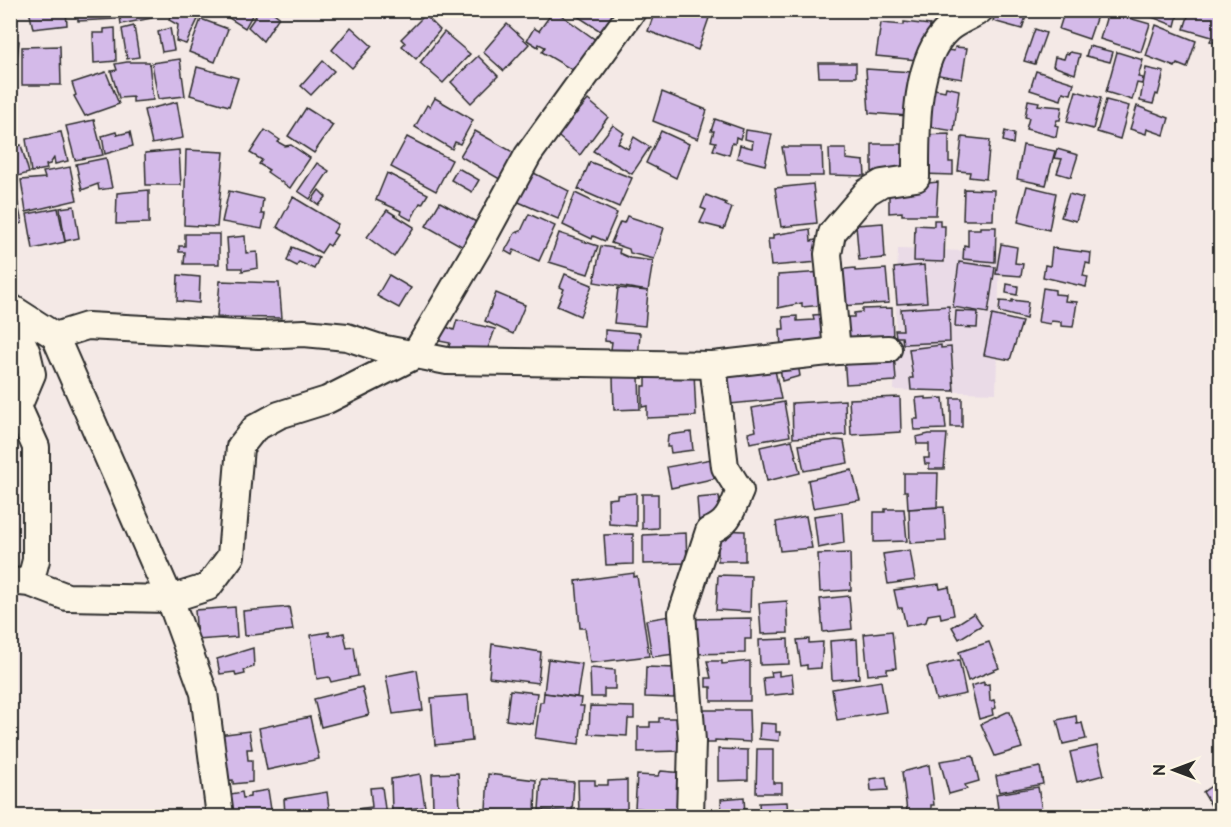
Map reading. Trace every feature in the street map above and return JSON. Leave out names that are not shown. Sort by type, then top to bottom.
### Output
[{"type":"street","points":[[10,313],[27,352],[32,374],[18,407],[36,447],[36,560],[20,582],[67,597],[112,596],[170,599],[208,587],[231,556],[240,447],[255,428],[279,415],[327,400],[414,356],[478,247],[528,155],[633,10]]},
{"type":"street","points":[[837,351],[828,254],[832,233],[867,192],[882,183],[916,178],[916,136],[921,85],[936,42],[949,28],[980,10]]},
{"type":"street","points":[[10,307],[55,336],[170,599],[204,693],[220,816]]},
{"type":"street","points":[[55,336],[87,326],[259,335],[304,333],[347,338],[414,356],[447,362],[713,365],[837,351],[888,349]]},
{"type":"street","points":[[690,816],[692,741],[682,613],[710,531],[721,527],[727,520],[740,491],[725,467],[713,365]]},
{"type":"shaded area","points":[[898,249],[1000,252],[996,393],[894,390]]},
{"type":"building","points":[[29,10],[66,10],[67,25],[33,29]]},
{"type":"building","points":[[77,10],[115,10],[116,19],[78,21]]},
{"type":"building","points":[[119,10],[151,10],[152,18],[121,24]]},
{"type":"building","points":[[172,10],[189,10],[200,15],[186,44],[176,41],[178,25],[169,20]]},
{"type":"building","points":[[216,10],[255,10],[245,28]]},
{"type":"building","points":[[260,10],[270,10],[279,17],[263,41],[248,27]]},
{"type":"building","points":[[554,10],[600,43],[579,74],[542,52],[545,47],[539,44],[538,47],[527,40],[534,28],[539,31]]},
{"type":"building","points":[[568,10],[626,10],[605,34]]},
{"type":"building","points":[[659,10],[688,10],[709,18],[698,50],[648,31],[654,14],[658,15]]},
{"type":"building","points":[[996,10],[1028,10],[1022,29],[993,21]]},
{"type":"building","points":[[1065,10],[1099,10],[1089,39],[1059,29]]},
{"type":"building","points":[[1148,10],[1179,10],[1175,26],[1147,15]]},
{"type":"building","points":[[1190,10],[1220,10],[1220,44],[1210,41],[1212,37],[1184,29]]},
{"type":"building","points":[[1108,12],[1150,24],[1141,52],[1100,39]]},
{"type":"building","points":[[425,15],[440,30],[416,59],[402,46],[405,43],[401,39]]},
{"type":"building","points":[[201,19],[228,29],[215,62],[189,52]]},
{"type":"building","points":[[904,22],[930,25],[928,61],[876,56],[881,23],[904,25]]},
{"type":"building","points":[[507,24],[529,44],[504,71],[483,52]]},
{"type":"building","points":[[1156,25],[1196,41],[1187,68],[1177,64],[1175,67],[1146,56]]},
{"type":"building","points":[[134,26],[139,57],[127,59],[122,29]]},
{"type":"building","points":[[351,27],[372,46],[352,68],[332,50]]},
{"type":"building","points":[[115,28],[116,61],[94,63],[93,33],[104,33],[104,29]]},
{"type":"building","points":[[170,28],[174,50],[162,52],[158,32]]},
{"type":"building","points":[[1035,29],[1046,33],[1035,64],[1024,61]]},
{"type":"building","points":[[444,32],[470,54],[443,83],[420,63]]},
{"type":"building","points":[[10,39],[19,41],[17,59],[10,59]]},
{"type":"building","points":[[60,46],[61,85],[22,85],[22,47]]},
{"type":"building","points":[[1089,46],[1113,52],[1110,62],[1086,56]]},
{"type":"building","points":[[955,47],[967,48],[962,79],[933,74],[938,49],[954,51]]},
{"type":"building","points":[[1117,52],[1143,60],[1138,77],[1143,78],[1142,84],[1137,83],[1132,100],[1106,92]]},
{"type":"building","points":[[1066,53],[1080,54],[1075,74],[1053,66],[1055,57],[1064,59]]},
{"type":"building","points":[[478,56],[498,76],[471,103],[451,82]]},
{"type":"building","points":[[180,59],[185,96],[158,99],[152,63]]},
{"type":"building","points":[[323,61],[334,71],[311,95],[301,86]]},
{"type":"building","points":[[149,62],[153,100],[133,102],[133,97],[119,98],[111,71],[117,70],[115,64]]},
{"type":"building","points":[[818,63],[856,63],[856,77],[819,77]]},
{"type":"building","points":[[197,67],[238,78],[229,106],[190,95]]},
{"type":"building","points":[[1146,68],[1164,72],[1158,95],[1156,94],[1153,104],[1140,101]]},
{"type":"building","points":[[866,69],[913,72],[908,116],[869,113]]},
{"type":"building","points":[[1036,71],[1074,83],[1071,94],[1063,92],[1061,100],[1030,90]]},
{"type":"building","points":[[106,72],[119,104],[85,116],[74,96],[76,95],[72,83]]},
{"type":"building","points":[[946,87],[959,90],[954,131],[922,126],[929,88],[945,91]]},
{"type":"building","points":[[1076,91],[1101,98],[1093,129],[1067,122]]},
{"type":"building","points":[[662,92],[707,110],[698,139],[653,121]]},
{"type":"building","points":[[435,98],[473,120],[460,144],[455,142],[452,149],[415,127],[427,105],[430,107]]},
{"type":"building","points":[[588,100],[608,117],[580,155],[553,132],[571,109],[576,114]]},
{"type":"building","points":[[1028,100],[1039,102],[1038,105],[1062,107],[1060,120],[1057,120],[1055,125],[1058,126],[1056,137],[1026,129],[1029,118],[1025,117]]},
{"type":"building","points":[[1106,100],[1129,106],[1120,139],[1097,132]]},
{"type":"building","points":[[177,102],[183,138],[152,144],[144,110]]},
{"type":"building","points":[[1137,106],[1169,118],[1164,135],[1147,129],[1146,134],[1130,129]]},
{"type":"building","points":[[306,108],[333,125],[314,153],[288,136]]},
{"type":"building","points":[[715,119],[743,129],[740,139],[736,137],[735,144],[732,143],[729,155],[713,150],[716,142],[711,141],[714,131],[711,131]]},
{"type":"building","points":[[94,120],[103,155],[75,160],[66,126]]},
{"type":"building","points":[[613,125],[624,133],[618,143],[628,149],[634,137],[650,147],[632,174],[593,151]]},
{"type":"building","points":[[265,130],[280,140],[278,142],[285,146],[291,145],[310,158],[290,188],[267,172],[269,170],[259,164],[262,160],[250,153]]},
{"type":"building","points":[[746,130],[772,134],[765,165],[737,158],[740,145],[752,148],[753,141],[745,139]]},
{"type":"building","points":[[475,131],[518,155],[503,181],[460,156]]},
{"type":"building","points":[[661,131],[689,144],[676,178],[646,163]]},
{"type":"building","points":[[1005,131],[1014,134],[1013,144],[1003,141]]},
{"type":"building","points":[[61,132],[68,161],[55,164],[54,158],[50,164],[46,165],[47,169],[31,172],[26,139]]},
{"type":"building","points":[[116,132],[117,135],[130,132],[133,146],[105,154],[102,136]]},
{"type":"building","points":[[949,134],[949,162],[953,162],[953,175],[922,174],[922,135]]},
{"type":"building","points":[[407,137],[452,160],[436,191],[391,167]]},
{"type":"building","points":[[962,137],[990,140],[986,179],[969,177],[970,172],[958,171]]},
{"type":"building","points":[[872,144],[910,144],[909,176],[872,176]]},
{"type":"building","points":[[21,145],[29,173],[10,178],[10,148]]},
{"type":"building","points":[[1023,145],[1055,151],[1046,185],[1017,179]]},
{"type":"building","points":[[782,147],[822,147],[823,176],[787,176]]},
{"type":"building","points":[[829,149],[846,149],[846,159],[864,161],[865,176],[830,175]]},
{"type":"building","points":[[1057,149],[1078,155],[1071,177],[1057,173],[1062,159],[1054,158]]},
{"type":"building","points":[[179,150],[181,185],[146,185],[145,153]]},
{"type":"building","points":[[186,150],[224,152],[217,227],[184,225]]},
{"type":"building","points":[[106,158],[112,188],[99,190],[98,184],[82,190],[76,164]]},
{"type":"building","points":[[590,162],[632,178],[619,207],[578,189]]},
{"type":"building","points":[[317,163],[329,171],[310,199],[298,191]]},
{"type":"building","points":[[70,167],[77,200],[26,212],[21,180],[45,178],[43,172]]},
{"type":"building","points":[[458,168],[479,180],[472,192],[451,180]]},
{"type":"building","points":[[528,170],[569,191],[558,219],[514,200]]},
{"type":"building","points":[[387,173],[428,194],[411,220],[400,214],[401,211],[376,200]]},
{"type":"building","points":[[938,182],[936,215],[889,213],[889,187]]},
{"type":"building","points":[[813,184],[817,223],[781,227],[775,188]]},
{"type":"building","points":[[14,186],[22,223],[10,227],[10,187]]},
{"type":"building","points":[[1027,186],[1056,193],[1049,230],[1018,222]]},
{"type":"building","points":[[964,189],[994,190],[993,220],[963,220]]},
{"type":"building","points":[[149,190],[149,223],[116,224],[117,193]]},
{"type":"building","points":[[319,190],[326,197],[319,205],[312,200]]},
{"type":"building","points":[[229,191],[263,199],[261,214],[265,214],[262,229],[222,222]]},
{"type":"building","points":[[575,193],[617,213],[605,241],[593,236],[592,239],[563,225]]},
{"type":"building","points":[[1069,194],[1083,198],[1076,221],[1061,217]]},
{"type":"building","points":[[706,195],[732,208],[724,229],[700,223],[706,210],[701,208]]},
{"type":"building","points":[[293,197],[338,224],[333,233],[337,235],[330,246],[327,244],[321,253],[277,227]]},
{"type":"building","points":[[440,202],[480,224],[467,249],[426,226]]},
{"type":"building","points":[[74,206],[79,238],[65,241],[60,208]]},
{"type":"building","points":[[58,208],[65,242],[33,249],[27,214]]},
{"type":"building","points":[[387,210],[414,227],[394,257],[367,237]]},
{"type":"building","points":[[529,214],[555,226],[539,261],[514,250],[512,255],[505,251],[515,233],[521,231]]},
{"type":"building","points":[[627,216],[664,228],[654,259],[630,253],[629,249],[611,243],[620,222],[624,223]]},
{"type":"building","points":[[934,220],[940,220],[940,226],[945,226],[944,262],[914,261],[915,225],[934,226]]},
{"type":"building","points":[[883,223],[885,258],[859,260],[856,225]]},
{"type":"building","points":[[980,227],[996,227],[995,262],[963,259],[964,245],[968,246],[968,229],[980,229]]},
{"type":"building","points":[[810,229],[811,241],[816,240],[819,262],[771,266],[768,239],[773,239],[773,235]]},
{"type":"building","points":[[559,233],[598,246],[588,274],[549,262]]},
{"type":"building","points":[[185,234],[219,234],[219,264],[184,264],[185,252],[179,252],[179,246],[185,246]]},
{"type":"building","points":[[245,236],[246,253],[257,252],[258,268],[242,271],[242,268],[229,268],[227,238]]},
{"type":"building","points":[[1001,244],[1017,247],[1015,263],[1023,264],[1021,276],[996,274]]},
{"type":"building","points":[[601,246],[620,249],[619,253],[630,258],[653,261],[648,291],[594,282]]},
{"type":"building","points":[[292,247],[319,258],[314,269],[299,262],[297,266],[287,261]]},
{"type":"building","points":[[1052,248],[1091,253],[1090,264],[1086,263],[1083,276],[1088,277],[1086,287],[1043,277],[1045,265],[1050,266]]},
{"type":"building","points":[[959,262],[995,267],[988,313],[953,307]]},
{"type":"building","points":[[924,265],[927,302],[897,304],[894,268]]},
{"type":"building","points":[[855,268],[855,271],[886,269],[889,303],[840,306],[835,270]]},
{"type":"building","points":[[824,272],[824,305],[802,307],[802,303],[778,308],[778,275]]},
{"type":"building","points":[[565,274],[592,285],[580,316],[557,306],[564,289],[560,287]]},
{"type":"building","points":[[178,275],[200,277],[199,303],[177,301]]},
{"type":"building","points":[[389,275],[411,288],[399,308],[377,296]]},
{"type":"building","points":[[220,281],[279,283],[282,318],[217,317]]},
{"type":"building","points":[[1007,284],[1018,286],[1017,295],[1006,293]]},
{"type":"building","points":[[618,288],[648,291],[645,326],[614,323]]},
{"type":"building","points":[[1043,288],[1055,290],[1055,294],[1066,295],[1065,301],[1077,302],[1073,327],[1061,326],[1061,322],[1051,321],[1050,324],[1038,322]]},
{"type":"building","points":[[496,293],[525,305],[513,334],[485,321]]},
{"type":"building","points":[[1012,300],[1028,302],[1026,319],[999,312],[1000,301],[1012,302]]},
{"type":"building","points":[[949,306],[950,342],[903,344],[902,337],[896,337],[895,330],[903,330],[901,309]]},
{"type":"building","points":[[892,308],[893,342],[846,339],[845,317],[854,317],[854,313],[862,312],[862,309]]},
{"type":"building","points":[[956,311],[978,312],[977,328],[955,327]]},
{"type":"building","points":[[827,314],[829,346],[781,349],[780,329],[784,329],[783,317],[797,316],[797,321],[814,320],[813,315]]},
{"type":"building","points":[[992,315],[1022,322],[1010,360],[984,355]]},
{"type":"building","points":[[457,320],[495,329],[484,359],[448,349],[450,343],[439,341],[444,326],[454,330]]},
{"type":"building","points":[[605,330],[640,333],[638,360],[610,357],[612,342],[605,341]]},
{"type":"building","points":[[941,345],[941,348],[951,347],[954,391],[911,390],[910,378],[913,378],[909,349]]},
{"type":"building","points":[[894,352],[896,381],[846,384],[844,356]]},
{"type":"building","points":[[798,364],[800,376],[782,381],[780,367]]},
{"type":"building","points":[[775,370],[781,399],[730,404],[725,376]]},
{"type":"building","points":[[694,372],[696,416],[647,418],[647,406],[642,407],[642,386],[646,386],[646,373]]},
{"type":"building","points":[[639,376],[640,409],[614,410],[613,377]]},
{"type":"building","points":[[900,397],[901,432],[851,435],[849,399]]},
{"type":"building","points":[[926,397],[926,399],[943,398],[946,429],[914,430],[913,419],[918,419],[916,398]]},
{"type":"building","points":[[951,398],[962,398],[962,427],[951,427]]},
{"type":"building","points":[[845,400],[846,435],[793,438],[792,403]]},
{"type":"building","points":[[784,402],[790,436],[750,443],[748,433],[756,431],[752,408]]},
{"type":"building","points":[[691,432],[693,450],[671,453],[670,447],[667,447],[668,435]]},
{"type":"building","points":[[947,434],[944,469],[929,469],[929,464],[925,464],[924,458],[929,458],[929,444],[917,444],[916,437]]},
{"type":"building","points":[[792,440],[800,473],[767,481],[760,447]]},
{"type":"building","points":[[844,441],[848,463],[804,471],[799,445]]},
{"type":"building","points":[[717,458],[721,477],[671,488],[667,467]]},
{"type":"building","points":[[852,470],[860,500],[813,508],[808,480]]},
{"type":"building","points":[[904,473],[938,473],[937,507],[908,509],[907,491],[904,491]]},
{"type":"building","points":[[636,493],[636,526],[609,524],[608,499],[617,498],[617,495]]},
{"type":"building","points":[[642,494],[658,494],[658,528],[642,529]]},
{"type":"building","points":[[719,496],[722,524],[699,525],[697,498]]},
{"type":"building","points":[[944,507],[946,541],[910,543],[909,509]]},
{"type":"building","points":[[885,509],[904,509],[907,541],[874,542],[874,512],[885,512]]},
{"type":"building","points":[[842,512],[844,543],[818,548],[814,516]]},
{"type":"building","points":[[806,516],[812,548],[780,551],[776,522]]},
{"type":"building","points":[[718,530],[745,531],[745,561],[718,561]]},
{"type":"building","points":[[686,533],[687,563],[643,564],[643,535]]},
{"type":"building","points":[[633,534],[633,564],[606,565],[604,535]]},
{"type":"building","points":[[910,550],[915,580],[888,584],[883,554]]},
{"type":"building","points":[[850,553],[851,590],[820,592],[818,554]]},
{"type":"building","points":[[634,573],[634,577],[637,576],[649,656],[590,663],[585,628],[580,628],[576,581]]},
{"type":"building","points":[[718,575],[751,576],[750,612],[716,610]]},
{"type":"building","points":[[939,584],[940,589],[949,587],[954,615],[941,618],[940,613],[928,615],[926,622],[906,626],[902,608],[898,608],[894,590]]},
{"type":"building","points":[[849,596],[852,629],[823,632],[820,599]]},
{"type":"building","points":[[787,601],[788,633],[761,634],[759,603]]},
{"type":"building","points":[[235,607],[237,637],[197,640],[195,610]]},
{"type":"building","points":[[289,607],[293,630],[245,636],[243,611]]},
{"type":"building","points":[[974,613],[982,625],[959,639],[952,627]]},
{"type":"building","points":[[676,615],[682,653],[652,657],[646,620]]},
{"type":"building","points":[[751,618],[751,639],[745,639],[745,653],[688,654],[687,619]]},
{"type":"building","points":[[892,631],[896,668],[887,669],[887,673],[868,675],[864,634]]},
{"type":"building","points":[[329,632],[329,636],[344,633],[347,648],[354,647],[358,676],[331,682],[329,677],[317,679],[311,635]]},
{"type":"building","points":[[788,639],[789,664],[760,665],[759,640]]},
{"type":"building","points":[[809,639],[809,643],[823,642],[821,668],[807,669],[807,665],[801,666],[797,640]]},
{"type":"building","points":[[857,639],[859,678],[832,680],[830,641]]},
{"type":"building","points":[[989,642],[999,668],[968,681],[959,652]]},
{"type":"building","points":[[492,644],[541,652],[538,683],[489,677]]},
{"type":"building","points":[[253,648],[254,667],[244,670],[245,674],[236,676],[235,672],[220,674],[217,659]]},
{"type":"building","points":[[548,659],[582,664],[577,697],[544,693]]},
{"type":"building","points":[[959,660],[966,694],[936,700],[927,667]]},
{"type":"building","points":[[707,661],[722,661],[722,664],[750,661],[750,701],[711,701],[711,687],[706,687],[706,678],[711,678]]},
{"type":"building","points":[[646,667],[676,668],[674,698],[645,697]]},
{"type":"building","points":[[590,668],[615,670],[615,689],[604,689],[604,697],[591,697]]},
{"type":"building","points":[[417,670],[423,710],[393,714],[386,676]]},
{"type":"building","points":[[779,671],[779,676],[792,674],[794,693],[765,696],[763,678],[772,677],[771,672]]},
{"type":"building","points":[[881,681],[886,712],[837,720],[832,689]]},
{"type":"building","points":[[984,682],[984,685],[989,684],[990,701],[994,700],[996,708],[992,709],[993,715],[979,719],[971,686]]},
{"type":"building","points":[[362,687],[369,715],[321,727],[314,699]]},
{"type":"building","points":[[510,690],[537,693],[533,724],[506,720]]},
{"type":"building","points":[[544,693],[581,698],[580,706],[584,706],[579,744],[535,738],[540,702],[543,702]]},
{"type":"building","points":[[468,695],[472,741],[435,745],[431,698]]},
{"type":"building","points":[[590,706],[634,707],[634,719],[628,719],[627,736],[589,734]]},
{"type":"building","points":[[701,710],[749,710],[750,742],[715,740],[715,743],[701,743]]},
{"type":"building","points":[[1010,712],[1022,748],[995,756],[981,724]]},
{"type":"building","points":[[1076,716],[1077,724],[1082,723],[1086,739],[1063,744],[1057,720]]},
{"type":"building","points":[[310,717],[319,759],[267,770],[259,728]]},
{"type":"building","points":[[659,718],[683,718],[683,751],[638,752],[638,727],[650,727],[650,722],[659,722]]},
{"type":"building","points":[[760,723],[776,724],[776,732],[780,732],[779,741],[759,739]]},
{"type":"building","points":[[249,731],[252,749],[247,749],[248,760],[252,760],[252,782],[233,784],[233,780],[221,781],[218,735]]},
{"type":"building","points":[[1097,746],[1104,775],[1077,782],[1070,752]]},
{"type":"building","points":[[718,749],[748,750],[748,780],[718,781]]},
{"type":"building","points":[[757,749],[773,749],[773,783],[782,783],[782,793],[756,793]]},
{"type":"building","points":[[973,756],[979,781],[965,785],[967,789],[949,794],[940,761]]},
{"type":"building","points":[[929,765],[934,805],[931,805],[931,810],[907,811],[902,772]]},
{"type":"building","points":[[1040,767],[1043,784],[999,792],[996,776]]},
{"type":"building","points":[[661,771],[684,773],[681,812],[635,808],[637,775],[658,776]]},
{"type":"building","points":[[458,773],[460,807],[433,808],[432,774]]},
{"type":"building","points":[[420,774],[425,807],[392,811],[391,779]]},
{"type":"building","points":[[488,774],[536,780],[535,814],[486,810]]},
{"type":"building","points":[[886,777],[888,790],[871,791],[870,779]]},
{"type":"building","points":[[541,780],[574,782],[572,812],[539,810]]},
{"type":"building","points":[[578,780],[595,780],[595,785],[608,785],[608,781],[627,780],[627,815],[579,814]]},
{"type":"building","points":[[1220,780],[1220,801],[1212,807],[1203,792]]},
{"type":"building","points":[[382,787],[386,816],[358,816],[357,809],[372,807],[370,788]]},
{"type":"building","points":[[1038,787],[1043,816],[999,816],[996,794]]},
{"type":"building","points":[[268,790],[272,816],[222,816],[219,796],[242,792],[243,798],[250,797],[250,793]]},
{"type":"building","points":[[327,792],[330,816],[281,816],[285,815],[284,799]]},
{"type":"building","points":[[744,797],[745,816],[722,816],[721,799]]},
{"type":"building","points":[[787,802],[788,816],[760,816],[759,803]]}]
